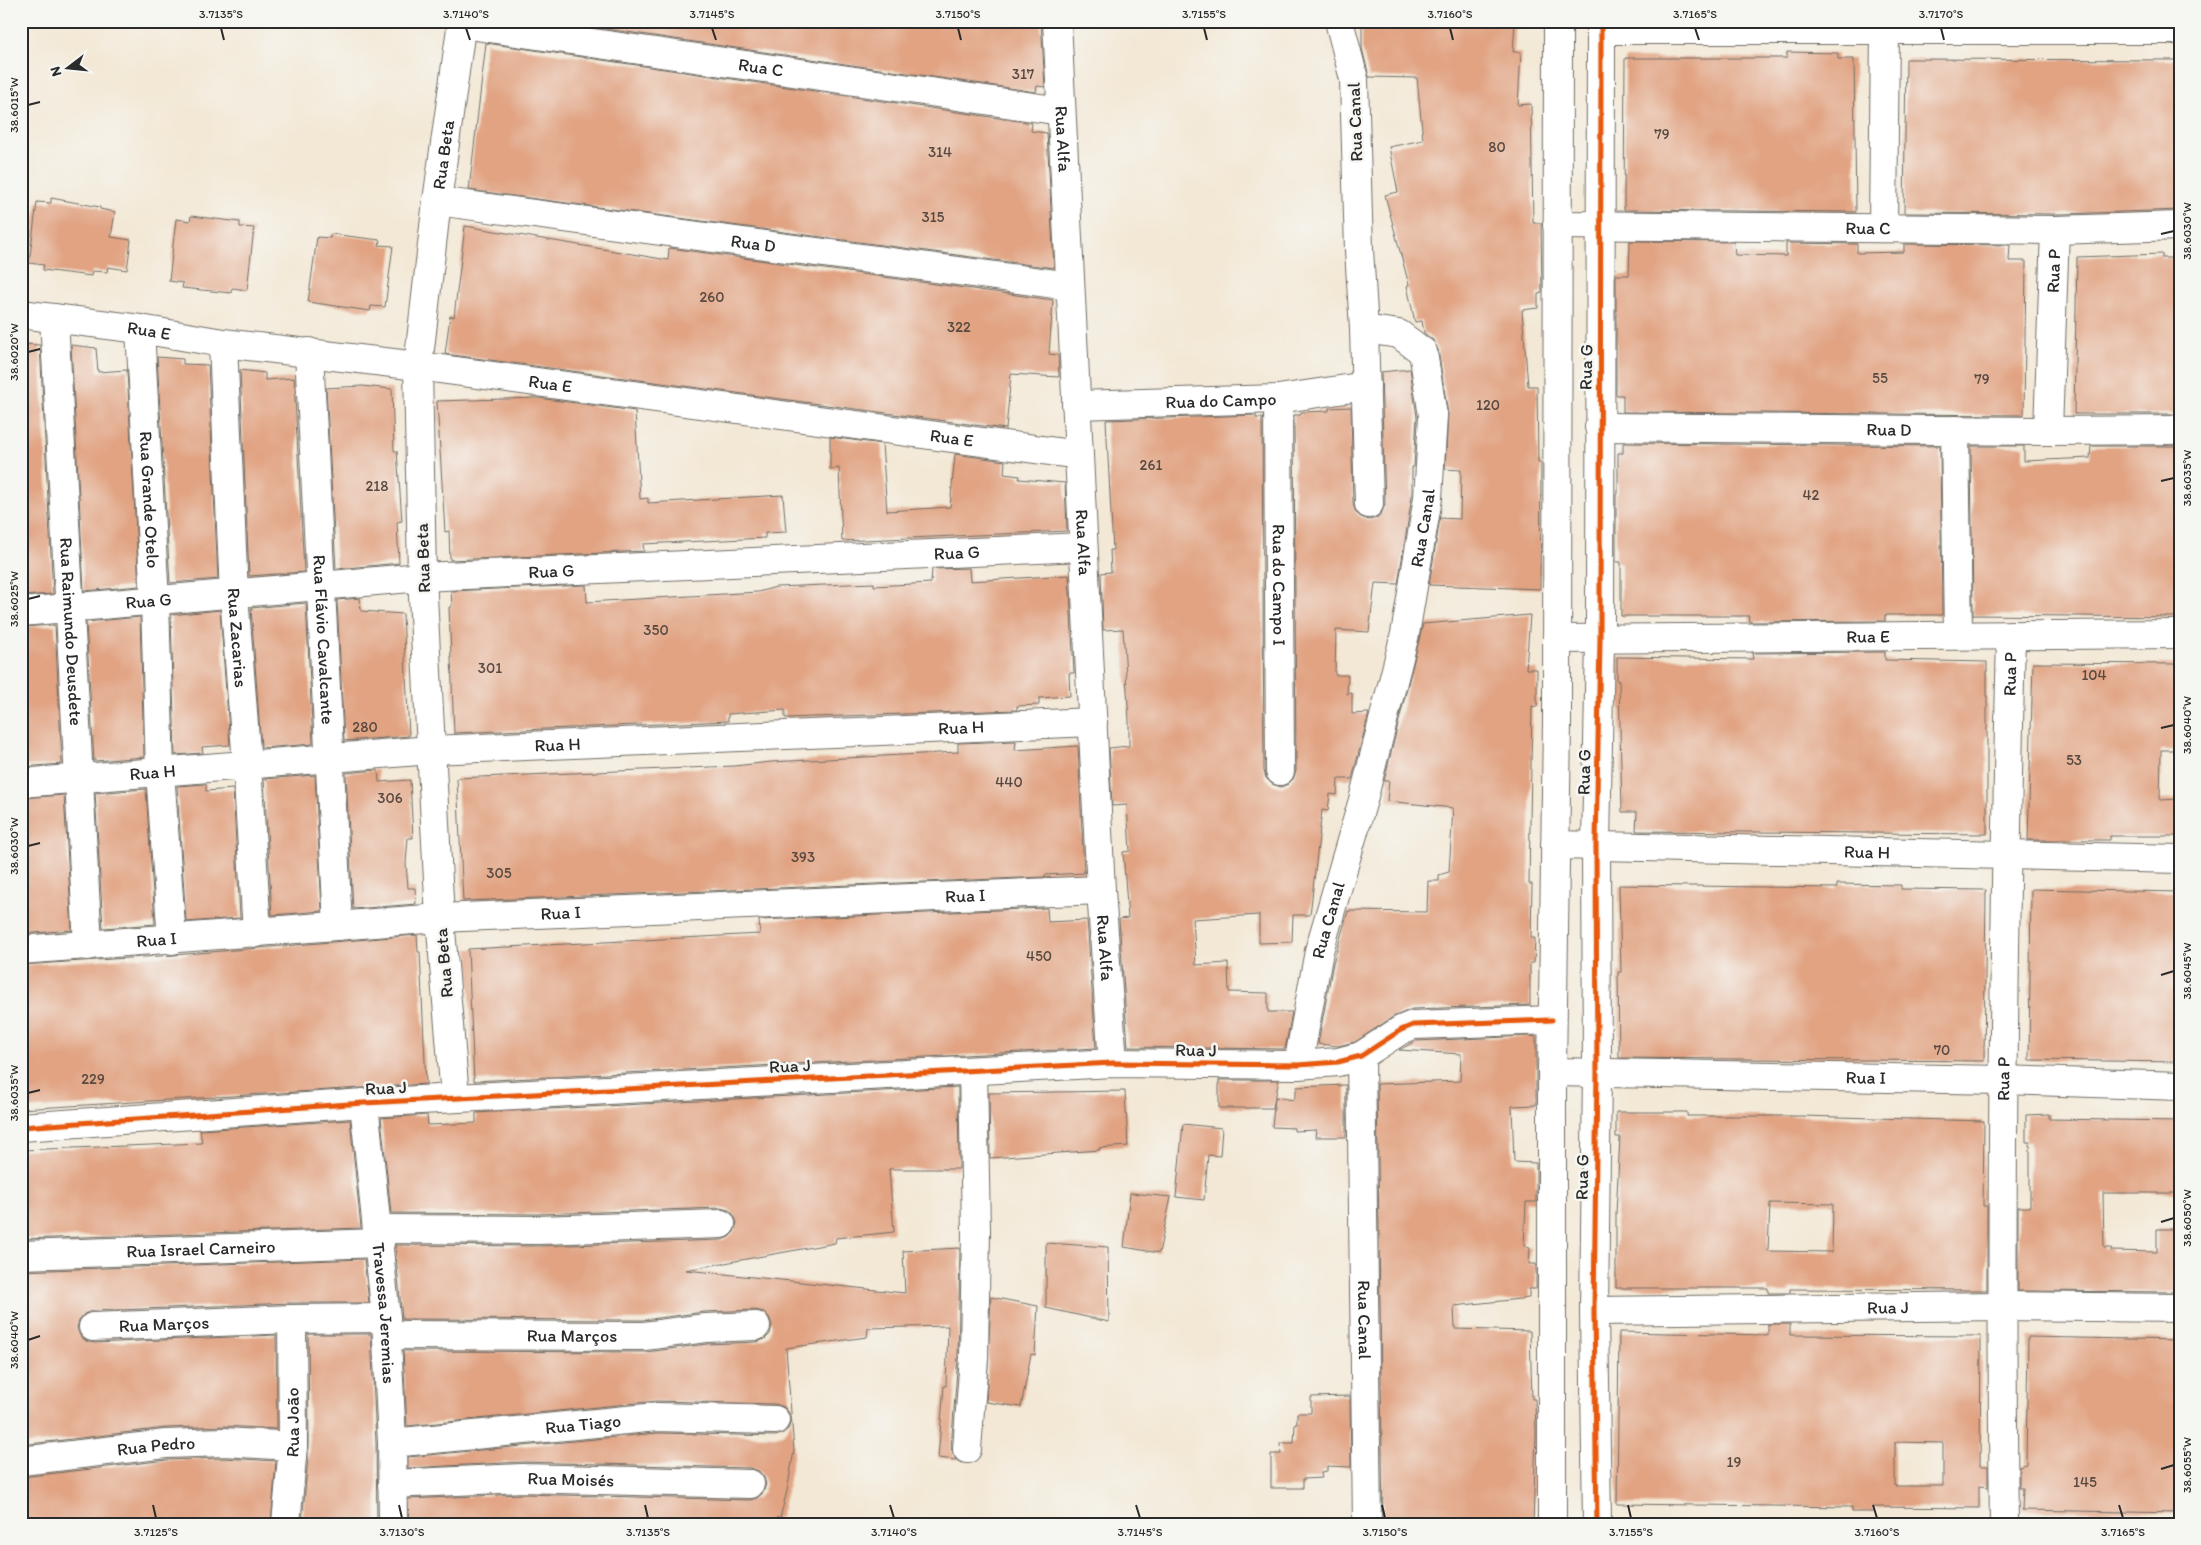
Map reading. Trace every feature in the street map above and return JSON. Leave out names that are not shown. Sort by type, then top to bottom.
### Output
[{"type":"street","name":"Rua Alfa","points":[[1057,21],[1101,890],[1113,1063]]},
{"type":"street","name":"Rua Canal","points":[[1298,1065],[1319,951],[1363,800],[1405,634],[1428,498],[1433,416],[1423,352],[1399,334],[1364,329],[1359,250],[1354,79],[1339,21]]},
{"type":"street","name":"Rua G","points":[[1552,1524],[1552,1020],[1557,639],[1558,21]]},
{"type":"street","name":"Rua C","points":[[462,23],[1061,111]]},
{"type":"street","name":"Rua Beta","points":[[455,1097],[440,918],[422,577],[418,366],[437,201],[462,23]]},
{"type":"street","points":[[1601,26],[1884,29],[1957,25],[2180,30]]},
{"type":"street","name":"Rua G","points":[[1597,1524],[1594,1311],[1597,1072],[1596,845],[1600,640],[1601,26]]},
{"type":"street","points":[[1883,228],[1884,29]]},
{"type":"street","name":"Rua D","points":[[437,201],[1070,286]]},
{"type":"street","name":"Rua C","points":[[1557,225],[2055,230],[2180,226]]},
{"type":"street","name":"Rua P","points":[[2048,431],[2055,230]]},
{"type":"street","name":"Rua E","points":[[21,314],[140,329],[223,343],[418,366],[1079,455]]},
{"type":"street","name":"Rua Raimundo Deusdete","points":[[54,318],[88,946]]},
{"type":"street","name":"Rua Grande Otelo","points":[[140,329],[155,601],[160,772],[172,940]]},
{"type":"street","points":[[1364,329],[1369,504]]},
{"type":"street","name":"Rua Zacarias","points":[[223,343],[234,595],[257,932]]},
{"type":"street","name":"Rua Flávio Cavalcante","points":[[309,352],[338,926]]},
{"type":"street","name":"Rua do Campo","points":[[1076,405],[1278,399],[1366,386]]},
{"type":"street","name":"Rua do Campo I","points":[[1278,399],[1280,771]]},
{"type":"street","name":"Rua D","points":[[1600,427],[2048,431],[2180,430]]},
{"type":"street","points":[[1955,430],[1958,634]]},
{"type":"street","name":"Rua G","points":[[21,612],[234,595],[422,577],[1083,547]]},
{"type":"street","name":"Rua E","points":[[1557,639],[1600,640],[1958,634],[2180,634]]},
{"type":"street","name":"Rua P","points":[[2004,1524],[2001,1306],[2005,855],[2010,635]]},
{"type":"street","name":"Rua H","points":[[21,783],[431,750],[1093,722]]},
{"type":"street","name":"Rua H","points":[[1555,845],[2180,859]]},
{"type":"street","name":"Rua I","points":[[21,950],[172,940],[440,918],[1101,890]]},
{"type":"street","name":"Rua J","points":[[21,1128],[455,1097],[1113,1063],[1298,1065],[1338,1062],[1361,1056],[1401,1030],[1413,1025],[1552,1020]]},
{"type":"street","name":"Rua Canal","points":[[1361,1056],[1367,1524]]},
{"type":"street","points":[[967,1449],[974,1358],[976,1270],[973,1071]]},
{"type":"street","name":"Rua I","points":[[1552,1072],[2004,1080],[2180,1086]]},
{"type":"street","name":"Travessa Jeremias","points":[[364,1103],[379,1236],[386,1326],[392,1443],[393,1524]]},
{"type":"street","name":"Rua Israel Carneiro","points":[[21,1255],[379,1236],[721,1224]]},
{"type":"street","name":"Rua J","points":[[1594,1311],[2001,1306],[2180,1308]]},
{"type":"street","name":"Rua Marços","points":[[93,1328],[292,1319],[386,1326],[644,1336],[706,1328],[756,1326]]},
{"type":"street","name":"Rua João","points":[[286,1524],[293,1446],[292,1319]]},
{"type":"street","name":"Rua Tiago","points":[[392,1443],[657,1416],[774,1420]]},
{"type":"street","name":"Rua Pedro","points":[[21,1460],[166,1444],[224,1442],[293,1446]]},
{"type":"street","name":"Rua Moisés","points":[[392,1484],[522,1478],[750,1484]]},
{"type":"building","points":[[552,21],[1041,21],[1045,87],[1037,86],[1036,92]]},
{"type":"building","points":[[1362,21],[1515,21],[1513,52],[1521,52],[1518,105],[1531,104],[1533,223],[1541,223],[1542,293],[1538,294],[1538,308],[1522,310],[1528,386],[1537,386],[1538,462],[1541,462],[1540,589],[1429,585],[1440,518],[1460,519],[1461,470],[1445,469],[1448,414],[1438,350],[1433,340],[1424,333],[1422,321],[1415,322],[1407,286],[1409,285],[1385,195],[1398,192],[1389,147],[1423,140],[1417,78],[1369,77],[1362,48]]},
{"type":"building","points":[[486,43],[1032,123],[1031,131],[1047,133],[1054,268],[469,190]]},
{"type":"building","points":[[1787,52],[1838,53],[1838,59],[1854,59],[1856,212],[1624,210],[1625,58],[1787,58]]},
{"type":"building","points":[[1906,59],[2180,60],[2180,210],[2062,214],[1904,213]]},
{"type":"building","points":[[51,198],[100,207],[100,209],[115,212],[111,237],[131,240],[127,270],[108,267],[107,272],[92,271],[91,276],[43,270],[44,265],[29,263],[37,202],[51,203]]},
{"type":"building","points":[[191,216],[240,222],[240,227],[254,228],[247,290],[232,288],[231,293],[182,288],[183,283],[169,281],[176,219],[190,221]]},
{"type":"building","points":[[465,226],[668,260],[669,248],[1053,300],[1049,354],[1058,355],[1059,377],[1011,374],[1006,429],[445,354],[450,316],[454,317]]},
{"type":"building","points":[[331,234],[380,240],[379,245],[393,246],[385,307],[371,306],[370,311],[308,302],[317,237],[330,238]]},
{"type":"building","points":[[1630,241],[1734,242],[1735,255],[1786,256],[1786,243],[1857,244],[1857,253],[1904,252],[1904,244],[2010,245],[2009,261],[2026,261],[2024,415],[1623,412],[1623,395],[1616,395],[1616,275],[1629,275]]},
{"type":"building","points":[[2162,254],[2162,258],[2180,258],[2180,414],[2074,414],[2077,257]]},
{"type":"building","points":[[21,344],[40,345],[53,594],[21,596]]},
{"type":"building","points":[[71,345],[96,348],[98,372],[127,370],[139,586],[84,591]]},
{"type":"building","points":[[157,357],[183,359],[183,364],[208,365],[218,579],[170,583]]},
{"type":"building","points":[[1410,369],[1417,417],[1414,467],[1412,467],[1412,496],[1398,584],[1375,583],[1369,632],[1336,630],[1335,675],[1348,675],[1347,694],[1352,693],[1352,714],[1369,713],[1352,779],[1338,779],[1337,795],[1330,794],[1328,811],[1322,810],[1310,915],[1293,915],[1292,942],[1259,943],[1259,915],[1193,919],[1196,965],[1228,963],[1229,992],[1268,993],[1268,1012],[1292,1012],[1285,1049],[1128,1047],[1119,919],[1128,918],[1123,852],[1130,851],[1127,805],[1112,806],[1109,748],[1129,746],[1129,721],[1123,629],[1103,630],[1101,573],[1111,572],[1110,550],[1113,550],[1106,420],[1256,415],[1256,418],[1262,418],[1264,771],[1266,778],[1272,784],[1281,787],[1293,779],[1296,771],[1294,415],[1301,415],[1301,412],[1329,411],[1329,408],[1351,407],[1353,505],[1356,513],[1361,517],[1369,520],[1377,518],[1385,504],[1381,372]]},
{"type":"building","points":[[240,370],[265,373],[265,380],[294,378],[304,572],[249,576]]},
{"type":"building","points":[[362,386],[392,389],[394,451],[397,451],[402,521],[397,522],[399,563],[336,569],[326,388]]},
{"type":"building","points":[[538,398],[635,411],[640,499],[648,498],[648,503],[783,495],[786,532],[765,533],[765,538],[643,544],[644,551],[450,560],[449,531],[445,532],[437,401]]},
{"type":"building","points":[[830,437],[882,444],[887,511],[950,507],[955,454],[1005,461],[1004,474],[1020,476],[1019,479],[1065,483],[1067,531],[842,541],[839,468],[830,469]]},
{"type":"building","points":[[1623,443],[1940,446],[1942,615],[1885,615],[1885,621],[1750,622],[1749,616],[1621,616],[1621,562],[1616,562],[1616,494],[1618,494],[1618,453],[1623,453]]},
{"type":"building","points":[[1971,446],[2024,446],[2024,461],[2090,458],[2091,446],[2180,446],[2180,617],[1973,615]]},
{"type":"building","points":[[969,568],[970,581],[1069,575],[1074,673],[1069,673],[1070,696],[1039,698],[1039,705],[1017,706],[1017,710],[785,718],[785,710],[728,714],[728,721],[454,733],[449,607],[452,607],[451,591],[586,585],[587,602],[758,592],[776,587],[874,583],[874,586],[931,583],[932,569]]},
{"type":"building","points":[[360,598],[361,611],[403,614],[409,736],[344,741],[337,600]]},
{"type":"building","points":[[306,603],[313,744],[261,748],[251,608]]},
{"type":"building","points":[[220,610],[230,745],[202,747],[203,753],[175,755],[171,615]]},
{"type":"building","points":[[1530,615],[1526,669],[1537,669],[1537,707],[1532,706],[1529,884],[1532,884],[1531,938],[1535,938],[1534,963],[1530,963],[1530,1005],[1412,1009],[1393,1017],[1355,1042],[1338,1046],[1318,1044],[1333,963],[1348,911],[1427,912],[1428,881],[1439,881],[1439,875],[1449,872],[1453,808],[1387,801],[1389,781],[1384,781],[1423,624]]},
{"type":"building","points":[[140,617],[144,757],[94,761],[86,622]]},
{"type":"building","points":[[55,625],[62,764],[21,767],[21,627]]},
{"type":"building","points":[[1885,652],[1885,660],[1987,662],[1987,834],[1636,831],[1637,812],[1622,812],[1617,657],[1753,659],[1752,653]]},
{"type":"building","points":[[2033,663],[2180,664],[2180,750],[2161,750],[2160,800],[2180,799],[2180,836],[2110,836],[2110,840],[2028,840]]},
{"type":"building","points":[[1016,741],[1015,750],[1078,746],[1084,873],[1045,875],[1045,877],[463,901],[457,778],[734,766],[771,762],[958,752],[958,743]]},
{"type":"building","points":[[378,770],[379,782],[410,780],[413,838],[408,838],[406,863],[408,888],[415,888],[416,904],[353,909],[346,773]]},
{"type":"building","points":[[315,775],[322,911],[272,915],[264,779]]},
{"type":"building","points":[[206,784],[206,791],[233,789],[240,918],[186,922],[177,786]]},
{"type":"building","points":[[146,789],[155,924],[103,928],[95,793]]},
{"type":"building","points":[[64,795],[72,930],[21,934],[21,798]]},
{"type":"building","points":[[1837,884],[1901,885],[1901,889],[1986,890],[1984,1061],[1619,1058],[1618,972],[1621,972],[1619,885],[1837,888]]},
{"type":"building","points":[[2031,889],[2180,892],[2180,1062],[2029,1060]]},
{"type":"building","points":[[1047,908],[1048,922],[1087,920],[1096,1048],[474,1081],[468,949],[760,934],[759,920]]},
{"type":"building","points":[[417,935],[418,952],[420,952],[426,1084],[21,1109],[21,965],[174,955]]},
{"type":"building","points":[[1536,1037],[1536,1105],[1512,1106],[1514,1162],[1536,1163],[1536,1202],[1526,1202],[1524,1246],[1530,1247],[1529,1264],[1536,1264],[1536,1289],[1529,1289],[1529,1298],[1454,1306],[1455,1329],[1530,1331],[1532,1399],[1535,1399],[1536,1433],[1533,1524],[1383,1524],[1377,1084],[1460,1081],[1461,1054],[1399,1050],[1416,1041]]},
{"type":"building","points":[[1219,1080],[1279,1080],[1273,1108],[1219,1108]]},
{"type":"building","points":[[1346,1085],[1346,1137],[1315,1137],[1316,1130],[1294,1131],[1294,1128],[1272,1127],[1275,1097],[1294,1100],[1297,1087]]},
{"type":"building","points":[[958,1087],[959,1169],[889,1169],[894,1232],[836,1238],[835,1243],[686,1270],[905,1293],[903,1251],[960,1248],[958,1357],[951,1448],[956,1460],[938,1458],[944,1386],[946,1386],[948,1326],[868,1328],[867,1337],[786,1348],[794,1451],[787,1491],[780,1518],[778,1517],[776,1524],[409,1524],[408,1499],[522,1494],[750,1500],[757,1498],[763,1493],[766,1484],[764,1477],[759,1471],[750,1468],[522,1462],[408,1468],[408,1457],[658,1433],[775,1436],[782,1434],[788,1429],[791,1420],[789,1413],[784,1407],[775,1404],[657,1401],[407,1426],[403,1351],[646,1352],[707,1344],[757,1342],[765,1339],[770,1334],[772,1325],[769,1317],[764,1312],[755,1310],[704,1312],[643,1320],[402,1319],[395,1245],[538,1246],[722,1240],[734,1232],[737,1223],[734,1215],[729,1210],[720,1208],[538,1214],[391,1213],[381,1118],[427,1115],[428,1125],[476,1123],[476,1113]]},
{"type":"building","points":[[1125,1091],[1128,1146],[1099,1148],[1100,1150],[990,1158],[989,1093]]},
{"type":"building","points":[[1616,1112],[1687,1112],[1687,1116],[1801,1116],[1984,1121],[1983,1206],[1987,1206],[1987,1290],[1790,1289],[1790,1293],[1768,1293],[1768,1288],[1616,1288],[1616,1214],[1620,1137],[1616,1137]],"holes":[[[1770,1203],[1833,1204],[1832,1252],[1768,1251]]]},
{"type":"building","points":[[2049,1114],[2049,1119],[2180,1121],[2179,1193],[2103,1193],[2104,1248],[2111,1248],[2111,1251],[2157,1252],[2157,1229],[2180,1229],[2180,1292],[2018,1291],[2018,1207],[2030,1207],[2030,1142],[2026,1142],[2026,1115]]},
{"type":"building","points":[[350,1120],[361,1228],[21,1239],[21,1150],[202,1143],[200,1130]]},
{"type":"building","points":[[1183,1124],[1222,1128],[1220,1156],[1208,1155],[1204,1200],[1176,1197]]},
{"type":"building","points":[[1130,1193],[1171,1197],[1159,1253],[1124,1247]]},
{"type":"building","points":[[1046,1243],[1108,1247],[1109,1322],[1046,1308]]},
{"type":"building","points":[[364,1259],[369,1303],[291,1303],[92,1311],[84,1314],[79,1320],[77,1328],[80,1336],[86,1341],[94,1343],[276,1335],[277,1429],[225,1426],[165,1428],[21,1445],[21,1271]]},
{"type":"building","points":[[991,1297],[1038,1306],[1035,1355],[1031,1354],[1021,1407],[986,1402]]},
{"type":"building","points":[[1768,1324],[1790,1324],[1790,1335],[1981,1336],[1980,1466],[1988,1466],[1988,1487],[1979,1486],[1979,1508],[1873,1507],[1873,1512],[1852,1512],[1852,1507],[1617,1504],[1619,1332],[1768,1335]],"holes":[[[1895,1442],[1943,1443],[1943,1486],[1895,1486]]]},
{"type":"building","points":[[308,1334],[371,1334],[376,1443],[377,1524],[302,1524],[309,1446]]},
{"type":"building","points":[[2028,1337],[2180,1340],[2180,1513],[2022,1510],[2023,1488],[2019,1488],[2019,1466],[2026,1464]]},
{"type":"building","points":[[1350,1396],[1351,1467],[1327,1466],[1327,1471],[1321,1472],[1322,1478],[1303,1479],[1303,1488],[1271,1488],[1271,1454],[1281,1454],[1280,1443],[1294,1443],[1297,1413],[1311,1413],[1311,1397]]},
{"type":"building","points":[[224,1458],[276,1461],[271,1524],[26,1524],[23,1477],[167,1460]]},
{"type":"cycle path","points":[[1597,1524],[1594,1311],[1597,1072],[1596,845],[1600,640],[1601,21]]},
{"type":"cycle path","points":[[21,1127],[364,1103],[1113,1063],[1298,1065],[1338,1062],[1361,1056],[1401,1030],[1413,1025],[1552,1020]]}]
